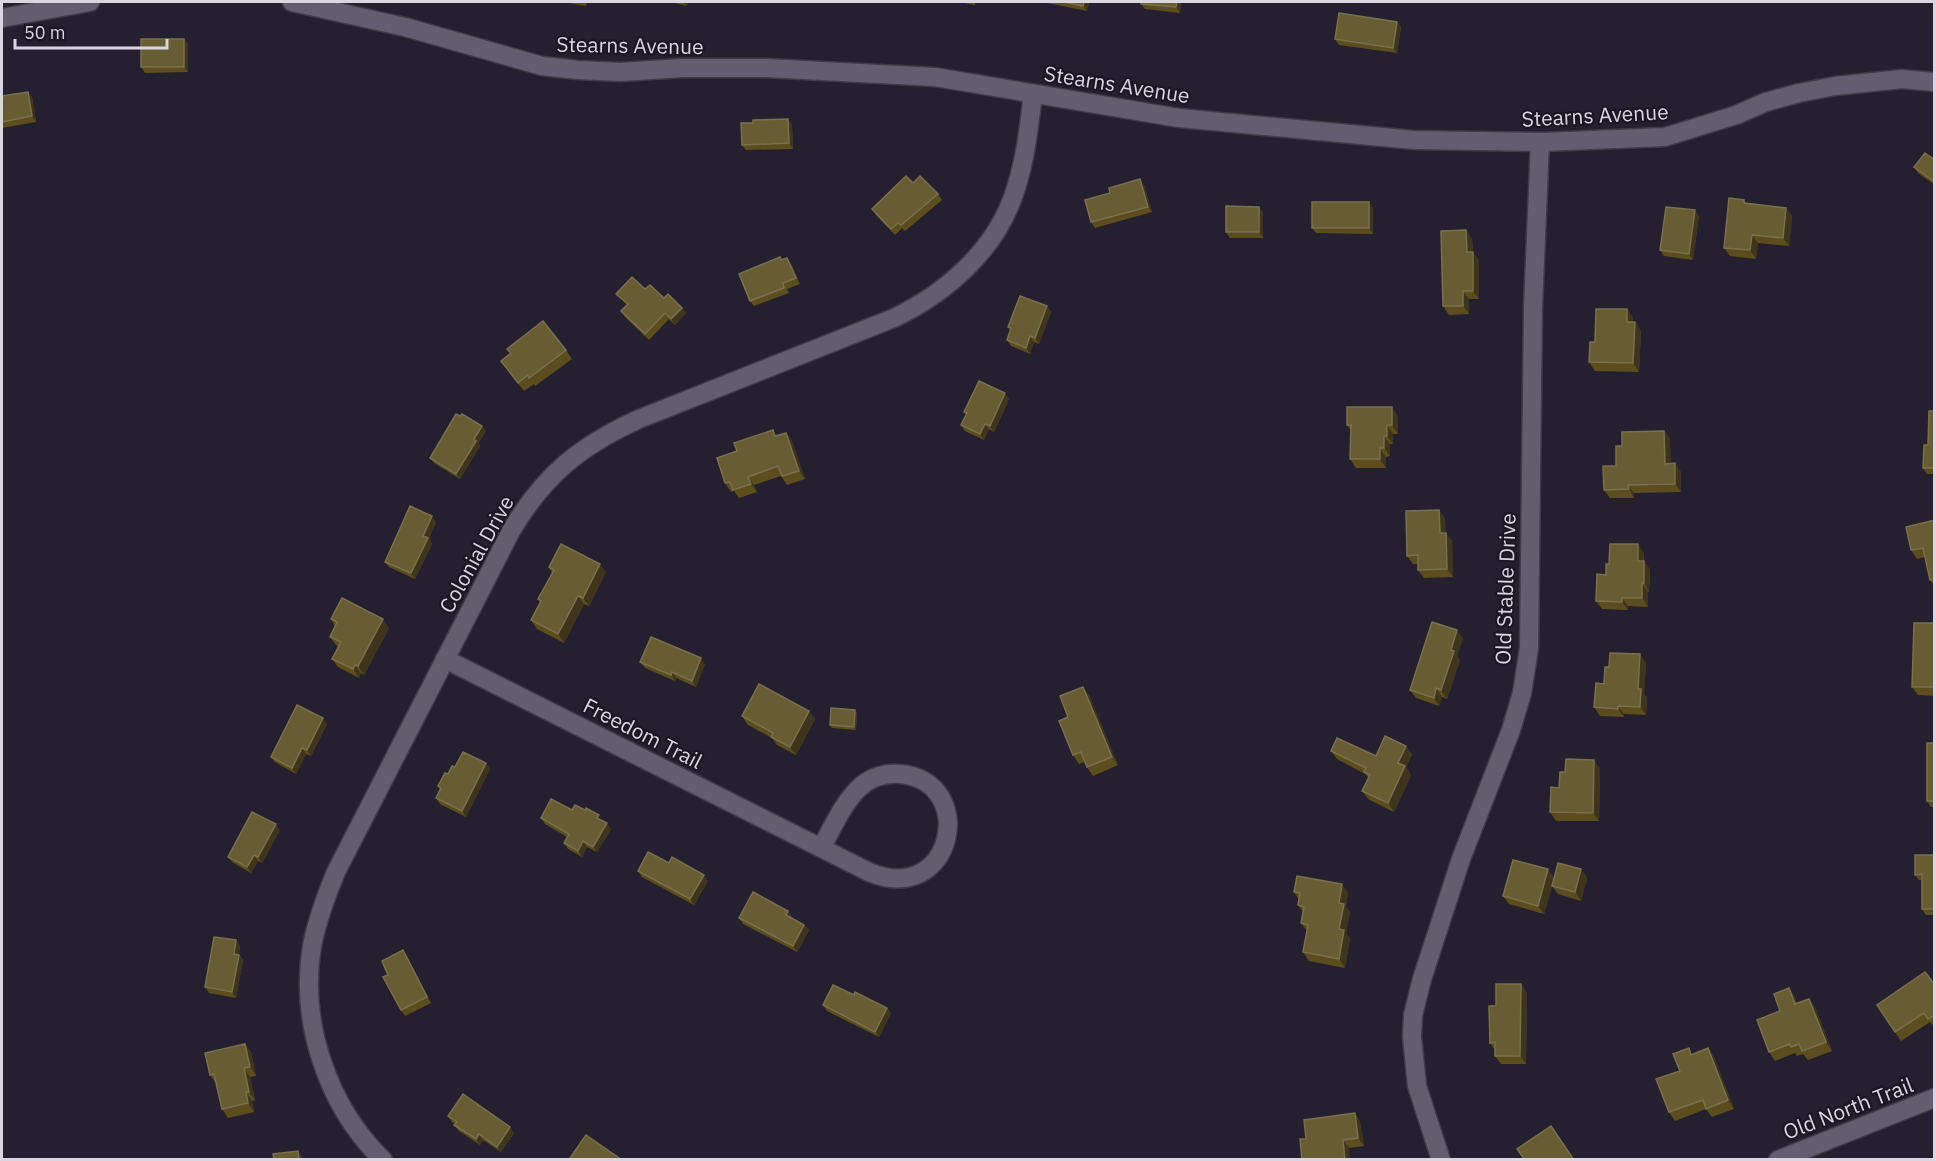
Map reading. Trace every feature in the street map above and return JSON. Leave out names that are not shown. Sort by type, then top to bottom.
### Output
[{"type":"street","points":[[2,18],[90,2]]},
{"type":"street","name":"Stearns Avenue","points":[[292,2],[405,27],[542,66],[621,72],[682,68],[766,68],[934,76],[1179,118],[1414,140],[1540,142],[1665,137],[1736,115],[1766,102],[1826,87],[1902,79],[1935,82]]},
{"type":"street","name":"Colonial Drive","points":[[383,1160],[359,1134],[346,1114],[326,1072],[314,1029],[311,1008],[309,988],[312,949],[322,908],[336,872],[511,531],[539,489],[575,456],[615,430],[894,318],[921,305],[945,288],[986,246],[1002,223],[1016,190],[1025,155],[1033,94]]},
{"type":"street","name":"Old Stable Drive","points":[[1441,1160],[1417,1086],[1412,1037],[1413,1015],[1422,979],[1461,859],[1522,693],[1529,648],[1533,307],[1540,142]]},
{"type":"street","name":"Freedom Trail","points":[[445,659],[820,848],[880,877],[902,879],[913,876],[923,872],[940,856],[948,835],[947,813],[936,793],[919,779],[898,774],[876,777],[858,789],[820,848]]},
{"type":"street","name":"Old North Trail","points":[[1778,1160],[1935,1098]]},
{"type":"building","points":[[1064,2],[1084,2],[1083,6]]},
{"type":"building","points":[[1141,2],[1177,2],[1176,7],[1141,4]]},
{"type":"building","points":[[1339,13],[1397,22],[1393,48],[1335,39]]},
{"type":"building","points":[[141,39],[184,39],[184,67],[141,67]]},
{"type":"building","points":[[28,92],[32,116],[2,122],[2,96]]},
{"type":"building","points":[[788,119],[789,143],[742,145],[741,123],[753,123],[753,120]]},
{"type":"building","points":[[1925,153],[1935,160],[1935,182],[1914,167]]},
{"type":"building","points":[[906,176],[913,183],[920,176],[938,194],[901,225],[898,223],[891,229],[872,209]]},
{"type":"building","points":[[1140,179],[1148,207],[1091,222],[1085,200],[1110,193],[1109,188]]},
{"type":"building","points":[[1729,198],[1744,200],[1744,203],[1786,208],[1783,238],[1752,235],[1750,250],[1724,248]]},
{"type":"building","points":[[1312,202],[1369,202],[1369,228],[1312,228]]},
{"type":"building","points":[[1226,206],[1259,207],[1259,232],[1226,232]]},
{"type":"building","points":[[1666,207],[1695,210],[1689,254],[1660,250]]},
{"type":"building","points":[[1466,230],[1467,252],[1473,252],[1473,291],[1463,291],[1463,306],[1443,306],[1441,231]]},
{"type":"building","points":[[780,257],[781,260],[787,258],[796,278],[783,283],[784,288],[750,301],[739,274]]},
{"type":"building","points":[[632,277],[645,289],[650,285],[664,298],[668,294],[682,308],[671,319],[665,313],[645,334],[621,311],[628,304],[616,294]]},
{"type":"building","points":[[1020,296],[1047,306],[1035,338],[1030,336],[1026,348],[1007,340],[1011,328],[1008,327]]},
{"type":"building","points":[[1596,309],[1627,309],[1627,322],[1635,322],[1633,363],[1589,362],[1590,342],[1595,342]]},
{"type":"building","points":[[543,321],[566,350],[529,378],[528,375],[518,383],[501,361],[511,353],[507,349]]},
{"type":"building","points":[[979,381],[1005,393],[990,426],[985,424],[980,434],[961,425],[967,413],[964,412]]},
{"type":"building","points":[[1347,407],[1392,407],[1392,425],[1387,425],[1384,448],[1380,448],[1380,459],[1350,459],[1351,425],[1347,425]]},
{"type":"building","points":[[1929,411],[1935,411],[1935,468],[1923,468],[1924,445],[1928,445]]},
{"type":"building","points":[[456,414],[460,416],[462,414],[482,426],[474,439],[476,441],[456,474],[430,458]]},
{"type":"building","points":[[773,430],[775,436],[786,433],[799,471],[782,476],[778,466],[748,477],[751,484],[733,490],[730,482],[725,483],[717,458],[737,451],[734,443]]},
{"type":"building","points":[[1664,431],[1665,464],[1675,463],[1675,484],[1628,485],[1629,489],[1604,490],[1603,466],[1616,466],[1616,446],[1622,446],[1622,432]]},
{"type":"building","points":[[410,506],[432,516],[423,536],[428,538],[411,573],[385,562]]},
{"type":"building","points":[[1439,510],[1440,533],[1446,533],[1447,569],[1418,570],[1418,555],[1407,556],[1406,511]]},
{"type":"building","points":[[1935,520],[1935,579],[1930,580],[1923,548],[1911,550],[1906,527]]},
{"type":"building","points":[[561,544],[600,564],[583,598],[578,596],[558,634],[531,620],[541,601],[538,599],[554,570],[549,567]]},
{"type":"building","points":[[1610,544],[1638,544],[1638,561],[1644,561],[1642,598],[1622,598],[1622,602],[1596,601],[1597,574],[1606,575]]},
{"type":"building","points":[[342,598],[383,619],[358,666],[355,665],[353,669],[332,659],[341,642],[330,637],[337,622],[331,619]]},
{"type":"building","points":[[1432,622],[1457,630],[1451,650],[1454,651],[1441,690],[1436,688],[1434,698],[1410,690]]},
{"type":"building","points":[[1914,623],[1935,623],[1935,687],[1912,687]]},
{"type":"building","points":[[651,637],[701,658],[692,681],[640,662]]},
{"type":"building","points":[[1610,653],[1640,654],[1638,689],[1641,689],[1640,707],[1618,706],[1618,709],[1594,707],[1596,683],[1604,684],[1605,667],[1609,667]]},
{"type":"building","points":[[759,684],[809,711],[790,747],[771,737],[773,733],[742,716]]},
{"type":"building","points":[[1083,687],[1112,757],[1087,767],[1081,752],[1073,755],[1059,721],[1068,717],[1060,696]]},
{"type":"building","points":[[297,705],[323,718],[307,750],[302,748],[292,768],[271,757]]},
{"type":"building","points":[[831,708],[855,710],[854,727],[830,725]]},
{"type":"building","points":[[1385,736],[1406,746],[1398,763],[1405,766],[1388,803],[1362,791],[1370,775],[1364,772],[1366,768],[1331,751],[1337,738],[1376,756]]},
{"type":"building","points":[[1927,743],[1935,743],[1935,801],[1927,801]]},
{"type":"building","points":[[463,752],[486,763],[462,811],[436,798],[441,788],[438,786],[445,773],[448,774],[452,766],[455,767]]},
{"type":"building","points":[[1566,759],[1594,760],[1593,813],[1550,812],[1551,787],[1559,788],[1560,772],[1565,772]]},
{"type":"building","points":[[551,799],[572,810],[575,805],[585,810],[586,808],[599,815],[597,818],[607,823],[593,847],[583,841],[578,851],[564,843],[569,834],[541,818]]},
{"type":"building","points":[[252,812],[276,824],[258,857],[254,855],[247,867],[228,857]]},
{"type":"building","points":[[648,852],[669,863],[672,857],[704,875],[690,899],[638,871]]},
{"type":"building","points":[[1915,855],[1935,855],[1935,909],[1922,909],[1922,874],[1915,875]]},
{"type":"building","points":[[1513,860],[1548,869],[1538,906],[1503,896]]},
{"type":"building","points":[[1558,863],[1581,869],[1575,892],[1552,886]]},
{"type":"building","points":[[1297,876],[1342,884],[1339,903],[1344,904],[1339,929],[1344,930],[1339,959],[1303,952],[1308,925],[1301,923],[1304,907],[1298,905],[1300,893],[1294,892]]},
{"type":"building","points":[[753,892],[788,911],[786,915],[804,925],[793,946],[739,918]]},
{"type":"building","points":[[214,937],[236,940],[234,954],[239,955],[232,992],[205,987]]},
{"type":"building","points":[[403,950],[427,997],[401,1010],[383,977],[388,975],[382,961]]},
{"type":"building","points":[[1925,972],[1935,985],[1935,1015],[1928,1019],[1924,1013],[1895,1032],[1877,1005]]},
{"type":"building","points":[[1496,984],[1521,984],[1520,1056],[1495,1056],[1495,1042],[1490,1043],[1489,1006],[1496,1006]]},
{"type":"building","points":[[833,985],[854,995],[855,992],[887,1008],[875,1032],[823,1005]]},
{"type":"building","points":[[1789,988],[1795,1004],[1809,999],[1826,1042],[1802,1051],[1799,1044],[1791,1047],[1790,1044],[1769,1052],[1757,1020],[1780,1011],[1774,994]]},
{"type":"building","points":[[245,1044],[250,1067],[244,1068],[249,1092],[246,1092],[248,1103],[222,1109],[214,1074],[210,1075],[205,1053]]},
{"type":"building","points":[[1689,1048],[1691,1055],[1708,1048],[1728,1100],[1706,1109],[1703,1100],[1669,1112],[1656,1079],[1680,1071],[1673,1054]]},
{"type":"building","points":[[463,1094],[510,1127],[497,1147],[479,1134],[476,1139],[454,1125],[457,1122],[448,1116]]},
{"type":"building","points":[[1355,1113],[1358,1138],[1343,1140],[1345,1160],[1302,1160],[1300,1139],[1306,1139],[1304,1120]]},
{"type":"building","points":[[1551,1126],[1574,1160],[1525,1160],[1517,1149]]},
{"type":"building","points":[[586,1135],[622,1160],[571,1160],[570,1158]]},
{"type":"building","points":[[298,1151],[299,1160],[274,1160],[273,1154]]}]
